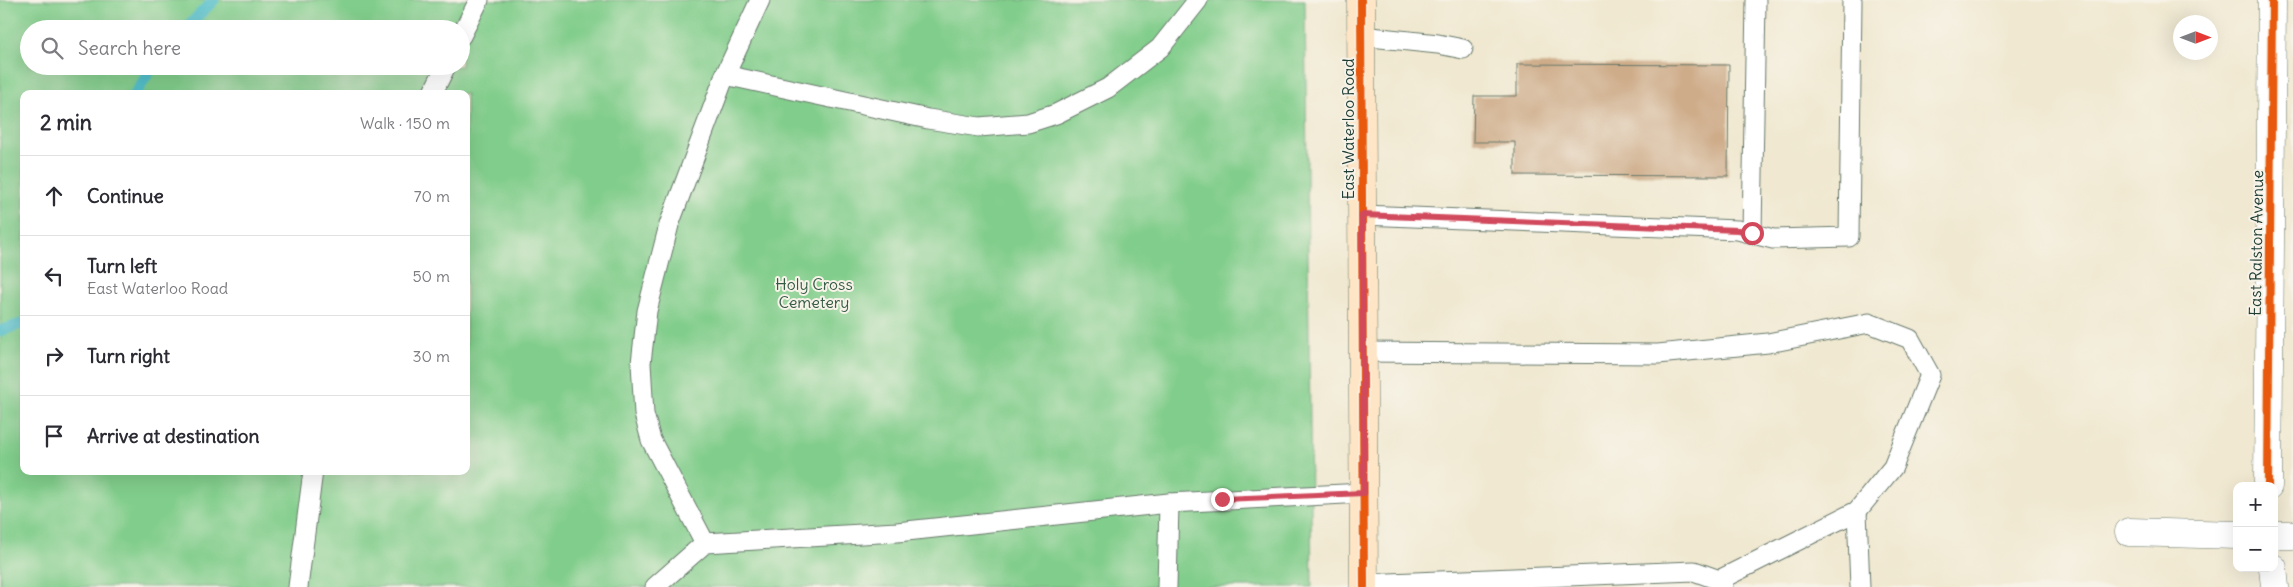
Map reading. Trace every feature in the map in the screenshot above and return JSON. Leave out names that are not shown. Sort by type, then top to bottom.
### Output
[{"type":"main road","name":"East Waterloo Road","points":[[1361,0],[1364,585]]},
{"type":"street","name":"East Ralston Avenue","points":[[2268,482],[2272,0]]},
{"type":"street","points":[[2129,532],[2233,535]]},
{"type":"street","points":[[2278,535],[2293,535]]},
{"type":"street","points":[[2273,572],[2275,587]]},
{"type":"lane","points":[[469,20],[479,0]]},
{"type":"lane","points":[[705,543],[651,440],[644,414],[641,363],[647,311],[669,225],[725,75],[760,0]]},
{"type":"lane","points":[[725,75],[928,119],[979,127],[1028,123],[1056,114],[1108,88],[1160,48],[1198,0]]},
{"type":"lane","points":[[1752,233],[1756,0]]},
{"type":"lane","points":[[1362,215],[1728,229],[1773,239],[1849,237],[1852,0]]},
{"type":"lane","points":[[1361,36],[1438,44],[1464,49]]},
{"type":"lane","points":[[434,90],[442,75]]},
{"type":"lane","points":[[1363,352],[1658,354],[1768,343],[1869,324],[1910,339],[1930,375],[1892,467],[1857,511],[1721,584],[1694,571],[1531,582],[1364,585]]},
{"type":"lane","points":[[298,587],[312,475]]},
{"type":"lane","points":[[655,587],[705,543],[897,532],[1169,503],[1364,493]]},
{"type":"lane","points":[[1167,587],[1169,503]]},
{"type":"lane","points":[[1857,511],[1860,587]]},
{"type":"green space","name":"Holy Cross Cemetery","points":[[0,0],[1305,0],[1312,587],[0,587]]},
{"type":"building","points":[[1517,64],[1729,65],[1728,176],[1515,175],[1515,142],[1473,142],[1474,96],[1517,96]]},
{"type":"waterway","points":[[194,20],[214,0]]},
{"type":"waterway","points":[[138,90],[147,75]]},
{"type":"waterway","points":[[0,331],[20,324]]},
{"type":"cycle path","points":[[1361,0],[1364,587]]},
{"type":"cycle path","points":[[2268,482],[2272,0]]},
{"type":"route","points":[[1222,499],[1364,493],[1362,215],[1738,230],[1752,233]]}]
